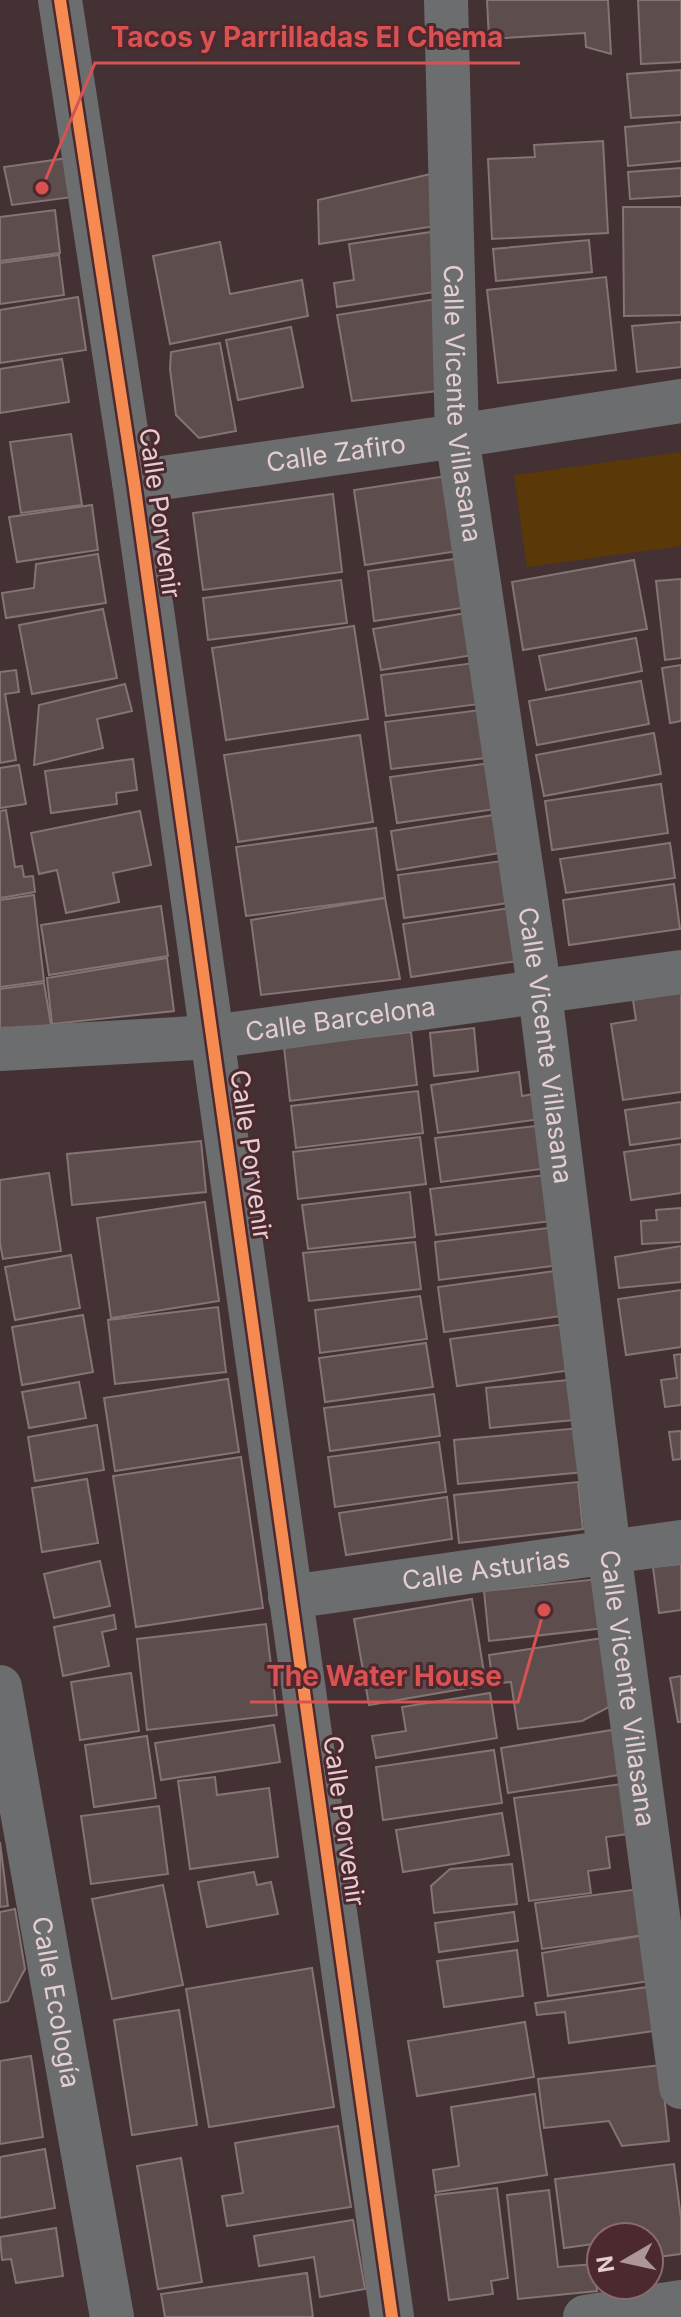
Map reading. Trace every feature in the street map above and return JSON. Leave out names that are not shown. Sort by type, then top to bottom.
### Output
[{"type":"street","name":"Calle Porvenir","points":[[60,0],[134,482],[392,2317]]},
{"type":"street","name":"Calle Vicente Villasana","points":[[446,0],[457,436],[540,993],[609,1551],[681,2087]]},
{"type":"street","name":"Calle Zafiro","points":[[134,482],[681,401]]},
{"type":"street","name":"Calle Barcelona","points":[[0,1049],[212,1037],[681,972]]},
{"type":"street","name":"Calle Asturias","points":[[290,1597],[681,1542]]},
{"type":"street","name":"Calle Ecología","points":[[0,1687],[112,2317]]},
{"type":"street","points":[[585,2317],[681,2302]]},
{"type":"shaded area","points":[[681,452],[681,546],[527,567],[514,475]]},
{"type":"building","points":[[487,0],[608,0],[611,54],[586,47],[585,33],[489,39]]},
{"type":"building","points":[[638,0],[681,0],[681,62],[641,64]]},
{"type":"building","points":[[681,70],[681,115],[631,118],[627,74]]},
{"type":"building","points":[[681,122],[681,161],[628,166],[625,127]]},
{"type":"building","points":[[603,141],[608,233],[492,239],[488,159],[535,157],[534,145]]},
{"type":"building","points":[[68,158],[73,197],[12,205],[4,167]]},
{"type":"building","points":[[681,168],[681,196],[630,199],[628,172]]},
{"type":"building","points":[[435,173],[442,225],[319,244],[318,200]]},
{"type":"building","points":[[623,207],[681,207],[681,315],[624,316]]},
{"type":"building","points":[[55,210],[60,253],[0,261],[0,217]]},
{"type":"building","points":[[438,231],[447,290],[337,307],[334,283],[354,280],[349,244]]},
{"type":"building","points":[[589,240],[592,272],[496,281],[493,249]]},
{"type":"building","points":[[220,242],[230,294],[302,280],[308,316],[170,344],[153,256]]},
{"type":"building","points":[[59,255],[64,295],[0,304],[0,263]]},
{"type":"building","points":[[606,277],[616,370],[498,383],[487,290]]},
{"type":"building","points":[[78,297],[86,350],[0,363],[0,310]]},
{"type":"building","points":[[443,298],[446,390],[352,401],[337,315]]},
{"type":"building","points":[[681,322],[681,367],[637,372],[632,326]]},
{"type":"building","points":[[291,327],[303,387],[238,400],[226,340]]},
{"type":"building","points":[[220,343],[236,431],[199,438],[176,415],[171,352]]},
{"type":"building","points":[[62,359],[69,402],[0,413],[0,369]]},
{"type":"building","points":[[71,434],[82,505],[21,513],[10,442]]},
{"type":"building","points":[[454,475],[465,550],[365,565],[354,490]]},
{"type":"building","points":[[333,494],[342,572],[203,590],[193,513]]},
{"type":"building","points":[[92,505],[98,550],[17,562],[9,517]]},
{"type":"building","points":[[98,554],[106,603],[6,618],[2,593],[34,588],[36,564]]},
{"type":"building","points":[[469,557],[476,606],[374,621],[368,571]]},
{"type":"building","points":[[634,560],[647,629],[523,650],[512,582]]},
{"type":"building","points":[[681,579],[681,658],[665,660],[656,581]]},
{"type":"building","points":[[341,580],[347,623],[208,640],[203,598]]},
{"type":"building","points":[[103,609],[117,678],[32,694],[19,625]]},
{"type":"building","points":[[472,612],[479,654],[381,670],[373,629]]},
{"type":"building","points":[[354,626],[368,719],[226,740],[212,648]]},
{"type":"building","points":[[636,638],[642,671],[546,690],[539,656]]},
{"type":"building","points":[[482,662],[487,703],[386,716],[381,675]]},
{"type":"building","points":[[681,665],[681,721],[670,723],[662,668]]},
{"type":"building","points":[[16,670],[19,692],[5,694],[16,760],[0,763],[0,672]]},
{"type":"building","points":[[641,681],[649,724],[537,745],[529,701]]},
{"type":"building","points":[[125,684],[132,711],[97,719],[103,748],[34,765],[39,705]]},
{"type":"building","points":[[488,709],[494,757],[391,769],[385,722]]},
{"type":"building","points":[[654,733],[661,774],[544,796],[536,755]]},
{"type":"building","points":[[360,735],[373,822],[238,842],[224,755]]},
{"type":"building","points":[[133,759],[137,790],[116,793],[117,804],[51,813],[45,771]]},
{"type":"building","points":[[490,763],[496,809],[397,823],[390,777]]},
{"type":"building","points":[[19,765],[26,804],[0,808],[0,768]]},
{"type":"building","points":[[661,784],[668,833],[552,850],[545,801]]},
{"type":"building","points":[[6,810],[15,867],[22,866],[24,877],[33,876],[35,892],[0,898],[0,811]]},
{"type":"building","points":[[140,811],[151,865],[113,873],[119,902],[66,913],[57,870],[39,874],[31,833]]},
{"type":"building","points":[[500,814],[506,852],[397,870],[391,831]]},
{"type":"building","points":[[376,828],[385,898],[246,916],[236,847]]},
{"type":"building","points":[[670,843],[675,878],[566,893],[560,859]]},
{"type":"building","points":[[509,860],[515,902],[404,918],[398,875]]},
{"type":"building","points":[[674,884],[680,929],[569,945],[563,900]]},
{"type":"building","points":[[34,895],[44,981],[0,987],[0,900]]},
{"type":"building","points":[[385,898],[400,979],[261,995],[251,920]]},
{"type":"building","points":[[161,906],[168,956],[49,975],[41,925]]},
{"type":"building","points":[[516,907],[524,960],[411,977],[403,924]]},
{"type":"building","points":[[167,958],[174,1011],[52,1024],[47,978]]},
{"type":"building","points":[[44,983],[51,1025],[0,1033],[0,989]]},
{"type":"building","points":[[681,992],[681,1092],[623,1100],[611,1024],[636,1020],[633,1000]]},
{"type":"building","points":[[474,1028],[478,1071],[434,1076],[430,1033]]},
{"type":"building","points":[[411,1032],[417,1085],[290,1101],[284,1047]]},
{"type":"building","points":[[519,1072],[522,1096],[545,1092],[548,1118],[438,1133],[431,1085]]},
{"type":"building","points":[[418,1091],[423,1133],[296,1148],[291,1106]]},
{"type":"building","points":[[681,1102],[681,1138],[630,1145],[625,1110]]},
{"type":"building","points":[[544,1125],[549,1168],[441,1182],[435,1138]]},
{"type":"building","points":[[420,1137],[426,1184],[298,1199],[293,1152]]},
{"type":"building","points":[[201,1141],[206,1192],[72,1205],[67,1154]]},
{"type":"building","points":[[681,1144],[681,1193],[631,1200],[624,1152]]},
{"type":"building","points":[[49,1173],[61,1251],[3,1259],[0,1180]]},
{"type":"building","points":[[546,1175],[552,1221],[436,1235],[430,1189]]},
{"type":"building","points":[[410,1192],[415,1237],[308,1249],[302,1205]]},
{"type":"building","points":[[205,1202],[219,1301],[111,1318],[97,1218]]},
{"type":"building","points":[[681,1208],[681,1242],[642,1244],[641,1221],[657,1220],[656,1210]]},
{"type":"building","points":[[556,1227],[561,1265],[439,1280],[435,1242]]},
{"type":"building","points":[[415,1242],[421,1289],[309,1301],[303,1253]]},
{"type":"building","points":[[681,1246],[681,1282],[619,1288],[615,1257]]},
{"type":"building","points":[[71,1255],[80,1308],[15,1320],[5,1267]]},
{"type":"building","points":[[562,1270],[569,1315],[444,1332],[438,1287]]},
{"type":"building","points":[[681,1290],[681,1347],[626,1355],[618,1299]]},
{"type":"building","points":[[420,1296],[427,1339],[320,1353],[315,1310]]},
{"type":"building","points":[[218,1307],[226,1372],[115,1384],[108,1320]]},
{"type":"building","points":[[83,1315],[93,1372],[22,1385],[12,1327]]},
{"type":"building","points":[[573,1323],[579,1369],[457,1386],[450,1339]]},
{"type":"building","points":[[426,1343],[433,1387],[325,1402],[319,1358]]},
{"type":"building","points":[[681,1354],[681,1405],[665,1407],[661,1380],[677,1378],[674,1355]]},
{"type":"building","points":[[228,1379],[239,1452],[115,1471],[104,1398]]},
{"type":"building","points":[[579,1379],[584,1419],[490,1428],[486,1388]]},
{"type":"building","points":[[79,1382],[86,1418],[29,1428],[22,1392]]},
{"type":"building","points":[[434,1394],[440,1436],[330,1451],[324,1408]]},
{"type":"building","points":[[97,1425],[104,1470],[35,1481],[28,1437]]},
{"type":"building","points":[[580,1428],[584,1472],[458,1484],[454,1440]]},
{"type":"building","points":[[681,1431],[681,1459],[673,1460],[669,1432]]},
{"type":"building","points":[[439,1442],[446,1492],[335,1507],[328,1457]]},
{"type":"building","points":[[241,1457],[263,1608],[136,1627],[113,1476]]},
{"type":"building","points":[[87,1479],[98,1543],[42,1552],[32,1488]]},
{"type":"building","points":[[578,1482],[583,1529],[459,1543],[454,1495]]},
{"type":"building","points":[[447,1497],[452,1539],[346,1555],[339,1513]]},
{"type":"building","points":[[100,1561],[110,1606],[54,1618],[44,1574]]},
{"type":"building","points":[[681,1564],[681,1610],[659,1613],[653,1567]]},
{"type":"building","points":[[599,1579],[605,1628],[489,1641],[484,1591]]},
{"type":"building","points":[[472,1599],[486,1685],[369,1705],[354,1619]]},
{"type":"building","points":[[114,1615],[116,1629],[102,1632],[109,1666],[63,1676],[54,1627]]},
{"type":"building","points":[[266,1624],[277,1715],[147,1730],[137,1639]]},
{"type":"building","points":[[603,1638],[613,1705],[582,1721],[518,1729],[511,1682],[493,1684],[489,1655]]},
{"type":"building","points":[[131,1673],[139,1731],[80,1740],[71,1682]]},
{"type":"building","points":[[681,1676],[681,1722],[678,1722],[670,1678]]},
{"type":"building","points":[[490,1693],[497,1738],[376,1758],[372,1736],[406,1731],[402,1707]]},
{"type":"building","points":[[274,1725],[280,1762],[161,1780],[155,1743]]},
{"type":"building","points":[[618,1729],[625,1774],[508,1793],[501,1748]]},
{"type":"building","points":[[147,1736],[156,1798],[94,1807],[85,1745]]},
{"type":"building","points":[[494,1750],[502,1803],[383,1820],[376,1767]]},
{"type":"building","points":[[215,1777],[217,1795],[269,1788],[278,1857],[190,1869],[178,1781]]},
{"type":"building","points":[[629,1783],[636,1833],[606,1837],[610,1868],[588,1871],[591,1893],[529,1901],[514,1798]]},
{"type":"building","points":[[159,1806],[168,1874],[91,1884],[81,1816]]},
{"type":"building","points":[[502,1813],[509,1855],[403,1872],[396,1830]]},
{"type":"building","points":[[0,1842],[8,1906],[0,1907]]},
{"type":"building","points":[[512,1864],[517,1904],[434,1913],[431,1886],[450,1869]]},
{"type":"building","points":[[254,1872],[257,1885],[271,1882],[278,1914],[207,1927],[198,1882]]},
{"type":"building","points":[[163,1885],[183,1985],[112,1999],[92,1899]]},
{"type":"building","points":[[639,1889],[645,1935],[542,1949],[535,1903]]},
{"type":"building","points":[[15,1909],[25,1969],[8,2001],[0,2003],[0,1912]]},
{"type":"building","points":[[514,1912],[518,1941],[439,1952],[435,1923]]},
{"type":"building","points":[[645,1935],[650,1981],[548,1996],[542,1953]]},
{"type":"building","points":[[517,1950],[523,1996],[444,2007],[437,1961]]},
{"type":"building","points":[[312,1968],[334,2107],[209,2127],[186,1989]]},
{"type":"building","points":[[648,1987],[654,2031],[569,2043],[565,2012],[537,2015],[535,2003]]},
{"type":"building","points":[[179,2010],[197,2125],[132,2135],[114,2020]]},
{"type":"building","points":[[525,2022],[534,2077],[417,2096],[408,2041]]},
{"type":"building","points":[[31,2056],[43,2137],[0,2144],[0,2061]]},
{"type":"building","points":[[661,2065],[669,2141],[622,2146],[609,2121],[544,2128],[538,2079]]},
{"type":"building","points":[[535,2094],[547,2175],[436,2192],[433,2170],[459,2166],[451,2107]]},
{"type":"building","points":[[338,2126],[351,2207],[227,2226],[222,2196],[243,2193],[235,2143]]},
{"type":"building","points":[[45,2149],[55,2208],[0,2218],[0,2157]]},
{"type":"building","points":[[181,2158],[202,2282],[158,2289],[137,2166]]},
{"type":"building","points":[[674,2164],[681,2218],[681,2254],[665,2256],[665,2221],[585,2221],[585,2245],[564,2248],[555,2179]]},
{"type":"building","points":[[497,2188],[508,2278],[491,2281],[493,2294],[449,2300],[435,2195]]},
{"type":"building","points":[[549,2190],[558,2267],[585,2265],[585,2292],[518,2299],[507,2195]]},
{"type":"building","points":[[353,2220],[365,2289],[320,2297],[314,2257],[259,2266],[254,2236]]},
{"type":"building","points":[[56,2228],[63,2276],[16,2283],[11,2259],[2,2260],[0,2237]]},
{"type":"building","points":[[307,2273],[313,2317],[165,2317],[161,2294]]},
{"type":"cycle path","points":[[60,0],[134,482],[392,2317]]},
{"type":"place","name":"Tacos y Parrilladas El Chema","points":[[42,188]]},
{"type":"place","name":"The Water House","points":[[544,1610]]}]
